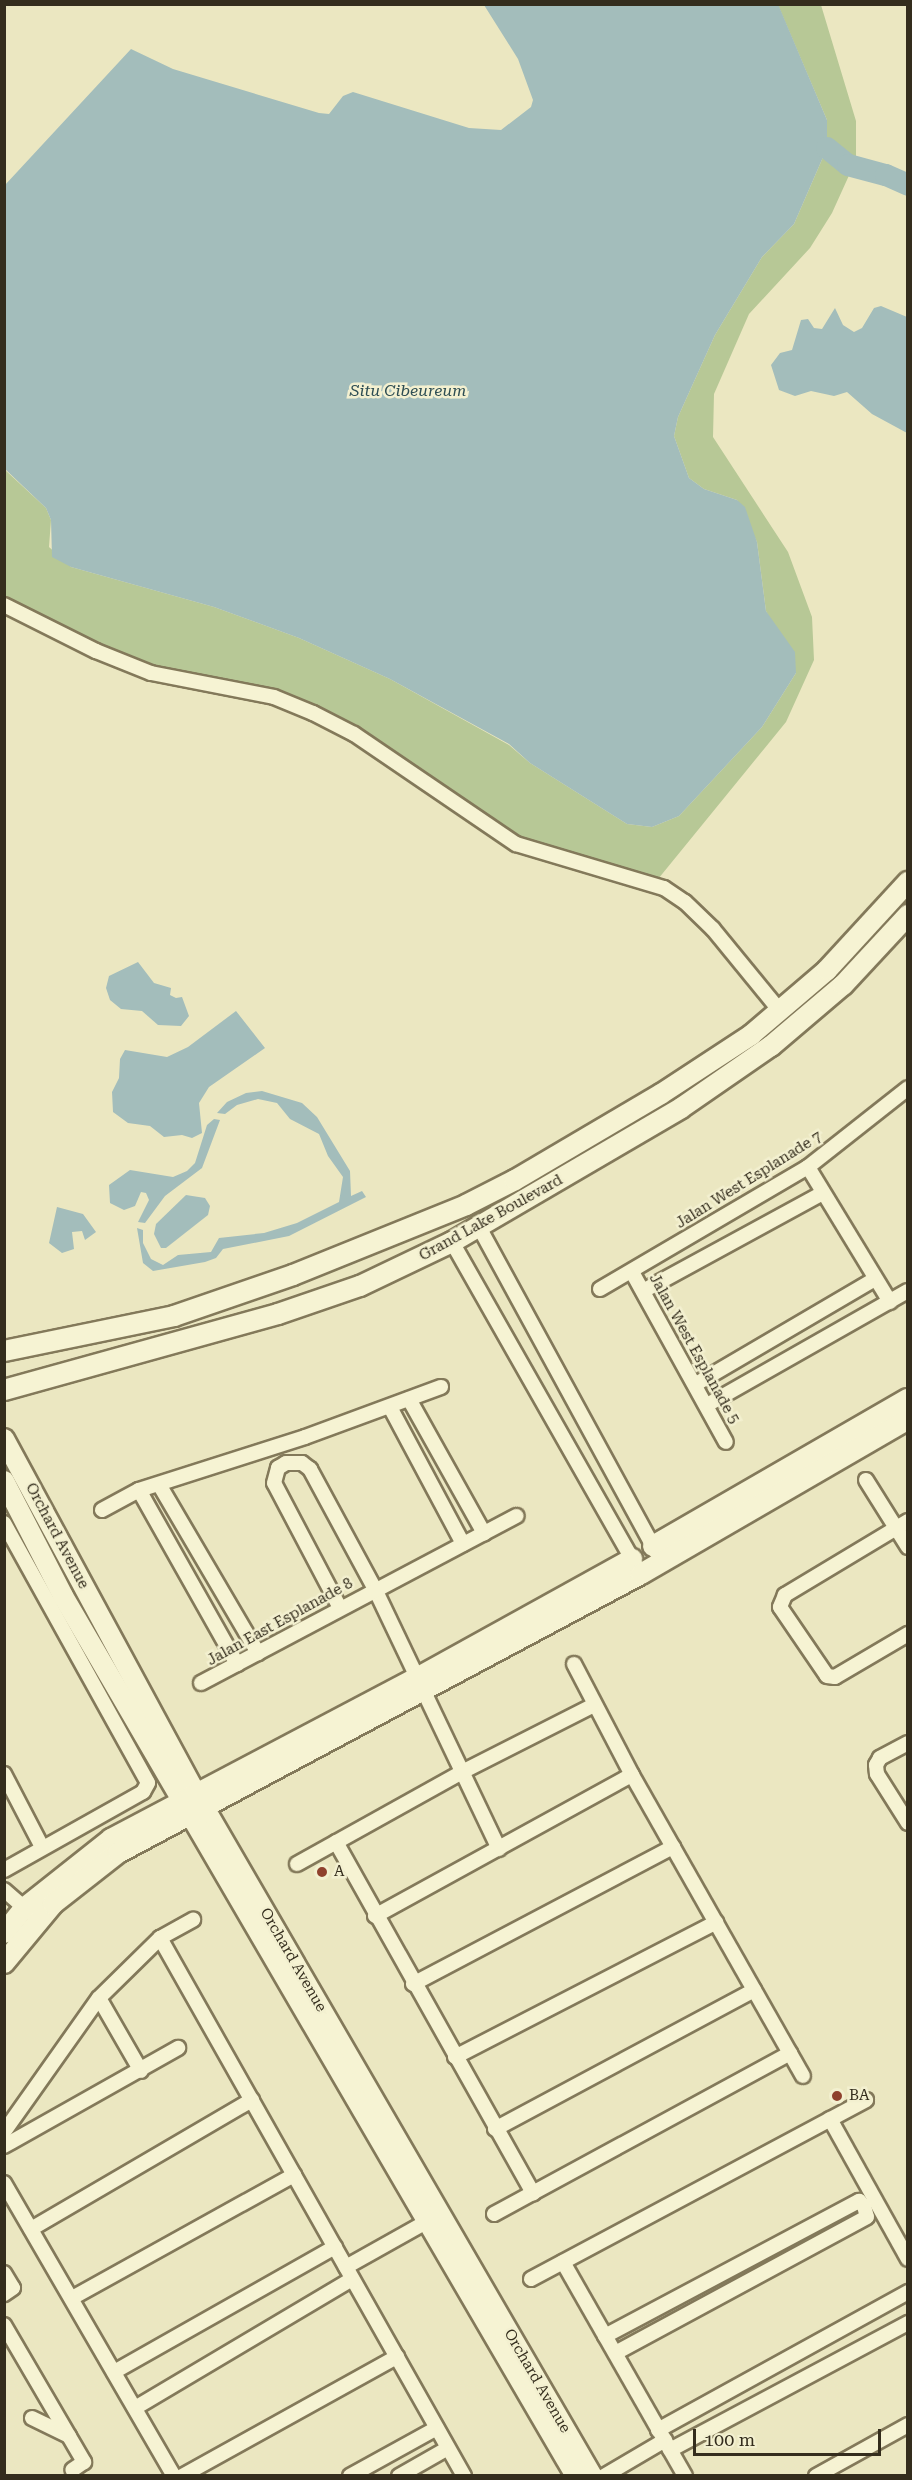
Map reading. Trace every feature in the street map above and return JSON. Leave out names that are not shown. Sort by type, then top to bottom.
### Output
[{"type":"street","points":[[4,605],[96,651],[151,673],[274,697],[313,713],[354,734],[516,844],[664,888],[686,902],[780,1011]]},
{"type":"street","name":"Grand Lake Boulevard","points":[[4,1351],[174,1316],[292,1275],[398,1233],[497,1190],[661,1094],[780,1011],[827,969],[908,882]]},
{"type":"street","name":"Grand Lake Boulevard","points":[[4,1390],[278,1314],[360,1286],[452,1242],[681,1108],[771,1046],[843,985],[908,915]]},
{"type":"street","name":"Jalan West Esplanade 7","points":[[600,1289],[808,1167],[908,1088]]},
{"type":"street","points":[[808,1167],[890,1302]]},
{"type":"street","points":[[497,1190],[509,1210]]},
{"type":"street","points":[[643,1291],[822,1192]]},
{"type":"street","points":[[479,1227],[658,1554]]},
{"type":"street","points":[[398,1233],[412,1261]]},
{"type":"street","points":[[452,1242],[637,1566]]},
{"type":"street","name":"Jalan West Esplanade 5","points":[[632,1272],[696,1384],[726,1442]]},
{"type":"street","points":[[696,1384],[875,1279]]},
{"type":"street","points":[[707,1405],[908,1291]]},
{"type":"street","points":[[102,1510],[139,1490],[160,1486],[390,1407],[441,1387]]},
{"type":"street","points":[[409,1399],[484,1533]]},
{"type":"street","points":[[658,1554],[908,1399]]},
{"type":"street","points":[[390,1407],[463,1544]]},
{"type":"street","points":[[4,1962],[11,1929],[193,1803],[421,1685],[908,1419]]},
{"type":"street","name":"Orchard Avenue","points":[[4,1439],[193,1803]]},
{"type":"street","points":[[340,1608],[274,1483],[278,1468],[286,1462],[303,1463],[310,1469],[375,1589],[499,1850]]},
{"type":"street","points":[[866,1480],[902,1524],[908,1547]]},
{"type":"street","name":"Orchard Avenue","points":[[4,1481],[63,1596],[193,1803],[433,2218],[576,2475]]},
{"type":"street","points":[[160,1486],[258,1653]]},
{"type":"street","points":[[139,1490],[237,1664]]},
{"type":"street","name":"Jalan East Esplanade 8","points":[[201,1683],[516,1516]]},
{"type":"street","points":[[4,1523],[148,1783],[143,1792],[4,1870]]},
{"type":"street","points":[[902,1524],[785,1594],[780,1607],[827,1676],[835,1677],[908,1634]]},
{"type":"street","points":[[574,1664],[632,1775],[803,2076]]},
{"type":"street","points":[[297,1864],[462,1772],[594,1705]]},
{"type":"street","points":[[908,1743],[880,1758],[876,1765],[877,1774],[908,1823]]},
{"type":"street","points":[[4,1774],[42,1847]]},
{"type":"street","points":[[375,1916],[632,1775]]},
{"type":"street","points":[[336,1842],[413,1984],[533,2193]]},
{"type":"street","points":[[413,1984],[673,1847]]},
{"type":"street","points":[[4,1890],[31,1914]]},
{"type":"street","points":[[4,2132],[99,1998],[160,1938],[193,1920]]},
{"type":"street","points":[[455,2057],[716,1922]]},
{"type":"street","points":[[160,1938],[464,2475]]},
{"type":"street","points":[[495,2129],[754,1990]]},
{"type":"street","points":[[99,1998],[141,2071]]},
{"type":"street","points":[[4,2146],[141,2071],[178,2048]]},
{"type":"street","points":[[494,2214],[790,2054]]},
{"type":"street","points":[[31,2229],[252,2100]]},
{"type":"street","points":[[531,2279],[866,2100]]},
{"type":"street","points":[[831,2119],[908,2259]]},
{"type":"street","points":[[72,2298],[294,2175]]},
{"type":"street","points":[[4,2183],[174,2475]]},
{"type":"street","points":[[605,2336],[859,2200],[864,2206],[867,2217],[615,2353]]},
{"type":"street","points":[[135,2408],[433,2218]]},
{"type":"street","name":"Orchard Avenue","points":[[433,2218],[592,2475]]},
{"type":"street","points":[[114,2372],[335,2247]]},
{"type":"street","points":[[563,2262],[685,2475]]},
{"type":"street","points":[[4,2273],[13,2288],[4,2294]]},
{"type":"street","points":[[604,2475],[908,2292]]},
{"type":"street","points":[[664,2440],[908,2323]]},
{"type":"street","points":[[4,2325],[84,2462],[72,2470]]},
{"type":"street","points":[[4,2345],[22,2355]]},
{"type":"street","points":[[182,2475],[397,2357]]},
{"type":"street","points":[[32,2418],[69,2436]]},
{"type":"street","points":[[816,2475],[908,2425]]},
{"type":"street","points":[[350,2475],[437,2428]]},
{"type":"street","points":[[399,2475],[448,2448]]},
{"type":"green space","points":[[778,5],[821,5],[856,121],[856,160],[832,213],[810,248],[749,314],[714,394],[713,437],[788,552],[812,617],[814,660],[786,722],[654,884],[516,844],[313,713],[151,673],[5,605],[4,469],[46,508],[51,520],[49,547],[71,567],[214,607],[299,638],[390,679],[509,745],[530,763],[627,824],[652,827],[679,816],[762,727],[796,673],[766,611],[757,542],[737,500],[704,489],[689,478],[674,436],[678,417],[715,335],[762,257],[794,224],[827,148],[827,120]]},
{"type":"water","name":"Situ Cibeureum","points":[[778,4],[827,120],[827,148],[794,224],[762,257],[715,335],[678,417],[674,436],[689,478],[704,489],[737,500],[745,507],[757,542],[766,611],[795,652],[796,673],[762,727],[679,816],[652,827],[627,824],[530,763],[509,744],[390,679],[299,638],[214,607],[71,567],[52,557],[51,520],[46,508],[5,469],[5,185],[131,49],[173,69],[319,113],[329,114],[343,96],[353,92],[469,128],[501,130],[531,107],[533,100],[518,59],[484,5]]},
{"type":"water","points":[[881,306],[907,317],[907,433],[872,414],[847,392],[834,396],[811,391],[795,396],[779,390],[771,365],[780,353],[792,350],[801,320],[808,319],[814,328],[822,329],[835,308],[843,325],[854,332],[862,328],[874,308]]},
{"type":"water","points":[[138,962],[154,983],[171,988],[170,995],[176,998],[182,997],[189,1016],[181,1026],[158,1025],[142,1011],[121,1009],[110,1000],[106,988],[109,976]]},
{"type":"water","points":[[236,1011],[265,1048],[209,1087],[199,1103],[202,1133],[192,1138],[182,1135],[164,1137],[150,1126],[128,1123],[113,1112],[112,1092],[119,1078],[120,1059],[125,1050],[167,1057],[188,1047]]},
{"type":"water","points":[[262,1091],[302,1103],[317,1117],[350,1171],[351,1196],[362,1191],[366,1197],[289,1236],[223,1249],[216,1258],[205,1262],[153,1271],[143,1263],[137,1228],[143,1230],[143,1243],[151,1259],[163,1265],[178,1255],[211,1252],[219,1238],[264,1233],[297,1223],[339,1202],[343,1177],[328,1156],[319,1134],[290,1119],[277,1103],[258,1099],[237,1105],[225,1114],[217,1113],[227,1102],[246,1093]]},
{"type":"water","points":[[214,1119],[220,1120],[202,1168],[165,1196],[145,1223],[138,1222],[149,1200],[146,1193],[141,1192],[135,1206],[124,1210],[110,1203],[109,1185],[130,1170],[173,1177],[187,1171],[195,1163],[207,1125]]},
{"type":"water","points":[[186,1195],[205,1198],[210,1206],[208,1215],[166,1248],[161,1248],[154,1234],[156,1224]]},
{"type":"water","points":[[57,1207],[83,1214],[96,1232],[85,1240],[82,1231],[72,1232],[74,1249],[62,1253],[49,1243]]},
{"type":"waterway","points":[[827,148],[848,165],[886,175],[908,185]]},
{"type":"place","name":"A","points":[[322,1872]]},
{"type":"place","name":"BA","points":[[837,2096]]}]
